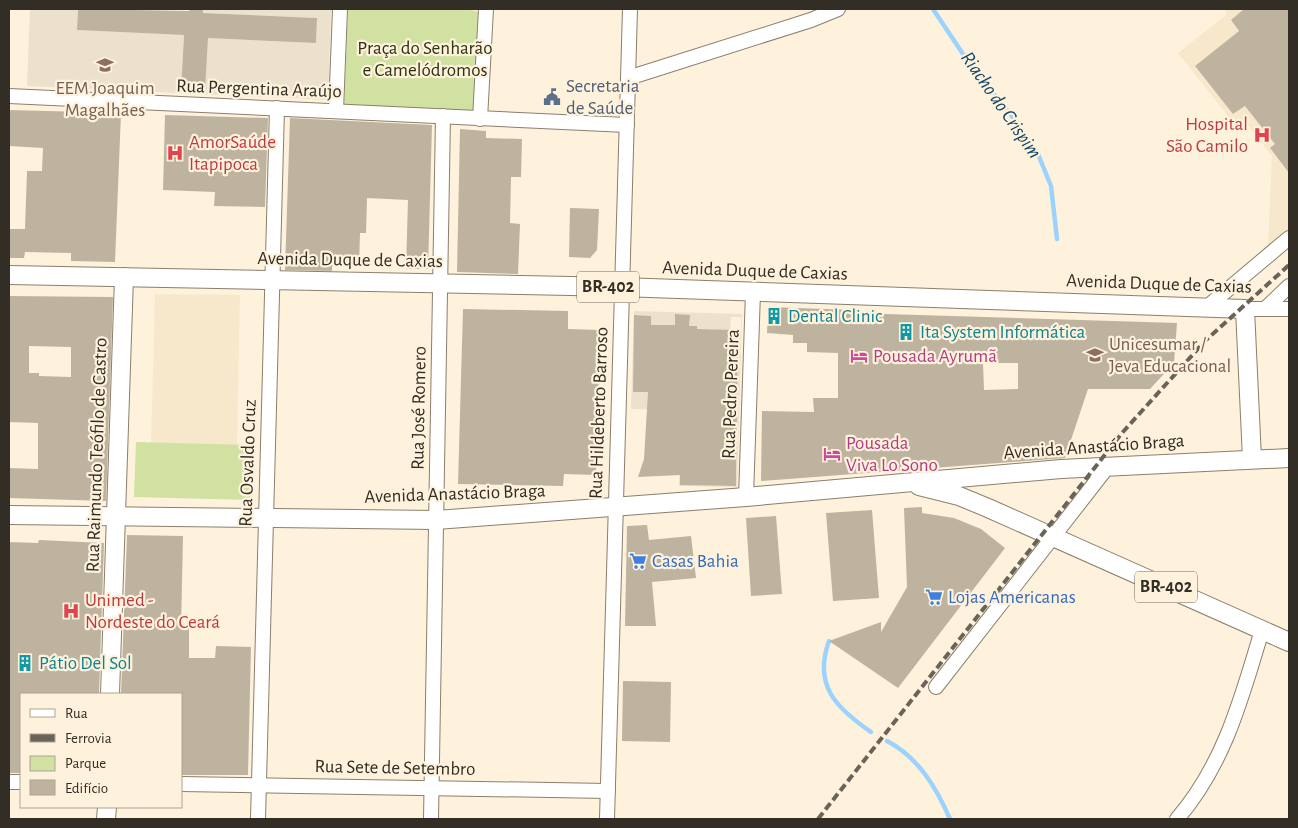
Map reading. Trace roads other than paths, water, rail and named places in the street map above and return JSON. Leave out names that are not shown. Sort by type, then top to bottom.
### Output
[{"type":"main road","name":"Avenida Duque de Caxias","points":[[9,275],[440,283],[1245,309]]},
{"type":"main road","name":"Rua Raimundo Teófilo de Castro","points":[[110,693],[124,277]]},
{"type":"main road","points":[[1245,309],[1252,459]]},
{"type":"main road","name":"Avenida Anastácio Braga","points":[[9,515],[436,520],[615,508],[1109,466],[1289,458]]},
{"type":"main road","name":"Avenida Anastácio Braga","points":[[901,483],[959,496],[1048,534]]},
{"type":"main road","name":"BR-402","points":[[1048,534],[1289,642]]},
{"type":"street","points":[[336,111],[340,9]]},
{"type":"street","points":[[480,118],[486,9]]},
{"type":"street","name":"Rua Hildeberto Barroso","points":[[607,819],[630,9]]},
{"type":"street","points":[[628,78],[811,20],[838,9]]},
{"type":"street","name":"Rua Pergentina Araújo","points":[[9,96],[626,125]]},
{"type":"street","name":"Rua Osvaldo Cruz","points":[[258,819],[277,108]]},
{"type":"street","name":"Rua José Romero","points":[[430,819],[444,116]]},
{"type":"street","points":[[1207,307],[1289,238]]},
{"type":"street","points":[[1265,309],[1289,286]]},
{"type":"street","name":"Rua Pedro Pereira","points":[[746,497],[753,292]]},
{"type":"street","name":"Avenida Duque de Caxias","points":[[1245,309],[1289,309]]},
{"type":"street","points":[[936,687],[1048,534],[1109,466]]},
{"type":"street","points":[[1178,819],[1211,772],[1230,730],[1262,630]]},
{"type":"street","name":"Rua Sete de Setembro","points":[[182,784],[608,791]]},
{"type":"waterway","name":"Riacho do Crispim","points":[[933,9],[971,66],[1015,120],[1038,154],[1051,186],[1057,239]]},
{"type":"waterway","name":"Riacho do Crispim","points":[[829,641],[824,670],[826,683],[831,694],[847,714],[871,732]]},
{"type":"waterway","name":"Riacho do Crispim","points":[[887,741],[908,755],[917,764],[932,784],[950,819]]},
{"type":"railway","points":[[818,819],[1122,433],[1205,341],[1289,265]]},
{"type":"place","name":"EEM Joaquim Magalhães","points":[[105,65]]},
{"type":"place","name":"Secretaria de Saúde","points":[[552,97]]},
{"type":"place","name":"Hospital São Camilo","points":[[1262,135]]},
{"type":"place","name":"AmorSaúde Itapipoca","points":[[175,153]]},
{"type":"place","name":"Dental Clinic","points":[[774,316]]},
{"type":"place","name":"Ita System Informática","points":[[906,332]]},
{"type":"place","name":"Unicesumar / Jeva Educacional","points":[[1095,355]]},
{"type":"place","name":"Pousada Ayrumã","points":[[859,356]]},
{"type":"place","name":"Pousada Viva Lo Sono","points":[[832,454]]},
{"type":"place","name":"Casas Bahia","points":[[638,561]]},
{"type":"place","name":"Lojas Americanas","points":[[934,597]]},
{"type":"place","name":"Unimed - Nordeste do Ceará","points":[[71,611]]},
{"type":"place","name":"Pátio Del Sol","points":[[25,663]]},
{"type":"park label","name":"Praça do Senharão e Camelódromos","points":[[425,59]]}]
